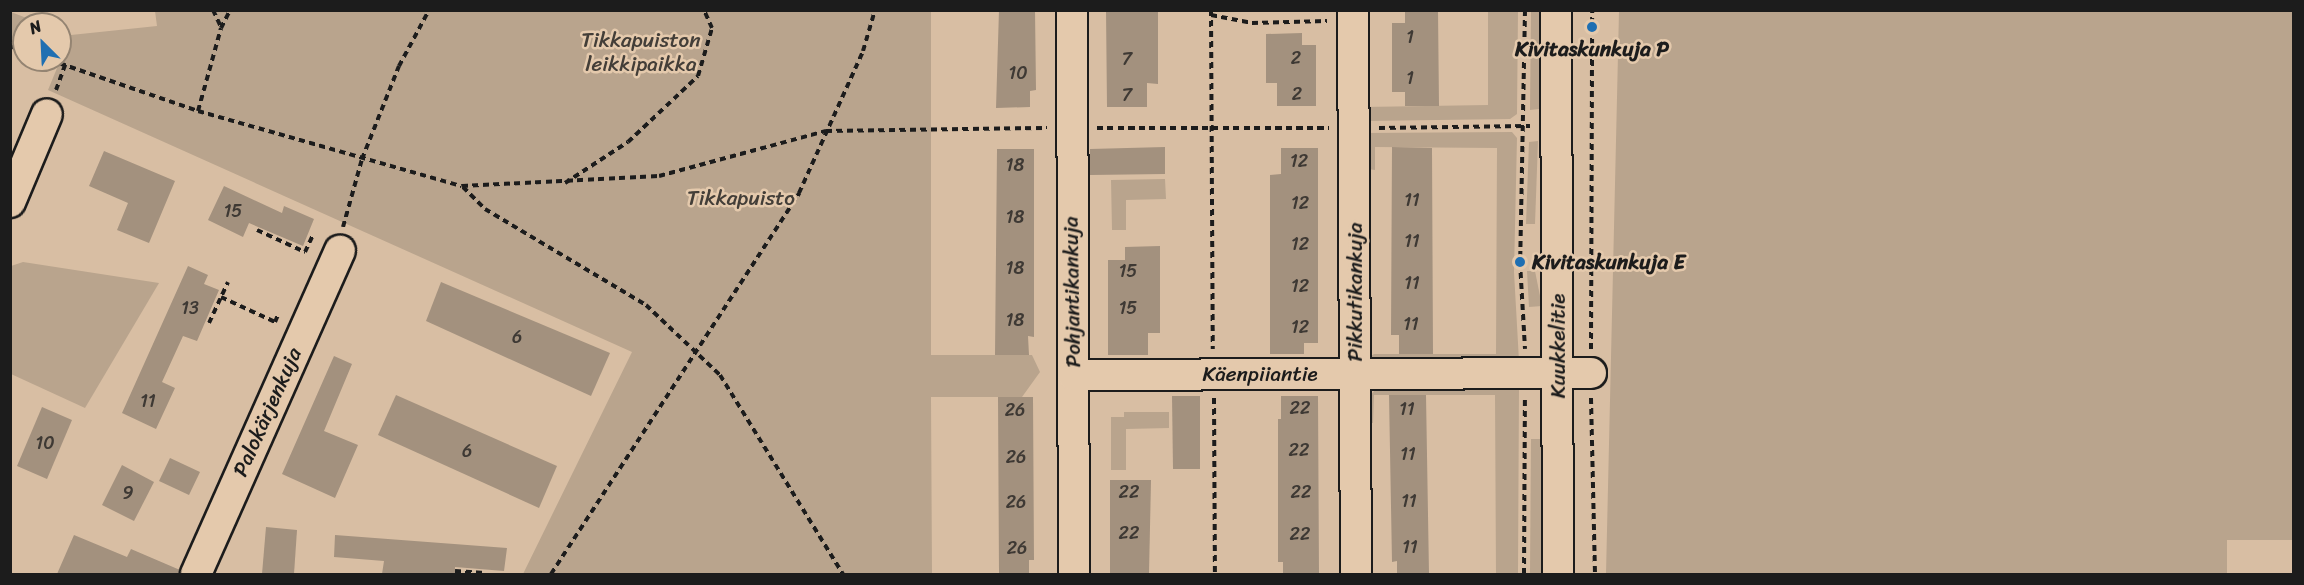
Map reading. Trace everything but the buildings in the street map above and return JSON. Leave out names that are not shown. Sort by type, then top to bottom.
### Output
[{"type":"street","name":"Pohjantikankuja","points":[[1072,10],[1074,574]]},
{"type":"street","name":"Kuukkelitie","points":[[1556,10],[1558,574]]},
{"type":"street","name":"Pikkutikankuja","points":[[1353,15],[1356,574]]},
{"type":"street","points":[[10,202],[47,114]]},
{"type":"street","name":"Palokärjenkuja","points":[[196,574],[340,251]]},
{"type":"street","name":"Käenpiiantie","points":[[1073,375],[1591,373]]},
{"type":"path","points":[[213,10],[221,28]]},
{"type":"path","points":[[198,111],[221,28],[231,10]]},
{"type":"path","points":[[340,251],[362,159],[399,66],[429,10]]},
{"type":"path","points":[[565,184],[628,142],[698,76],[712,28],[704,10]]},
{"type":"path","points":[[551,574],[799,193],[863,51],[874,10]]},
{"type":"path","points":[[1524,574],[1526,374],[1520,262],[1525,10]]},
{"type":"path","points":[[1592,10],[1591,373],[1595,574]]},
{"type":"path","points":[[1213,354],[1211,13],[1252,23],[1353,15]]},
{"type":"path","points":[[72,68],[198,111],[462,186],[565,184],[659,176],[826,131],[1522,126]]},
{"type":"path","points":[[462,186],[485,209],[645,305],[720,375],[843,574]]},
{"type":"path","points":[[257,230],[305,252],[312,237]]},
{"type":"path","points":[[209,323],[228,282]]},
{"type":"path","points":[[221,297],[275,322],[278,315]]},
{"type":"path","points":[[1214,396],[1215,574]]},
{"type":"path","points":[[455,571],[485,573]]},
{"type":"green space","name":"Tikkapuisto","points":[[155,11],[931,11],[931,355],[1032,355],[1040,372],[1022,397],[931,397],[932,574],[523,574],[632,352],[48,90],[55,72],[72,72],[72,35],[157,26]]},
{"type":"green space","points":[[1488,11],[1518,11],[1517,114],[1510,119],[1365,121],[1364,107],[1488,105]]},
{"type":"green space","points":[[1531,11],[1543,11],[1539,109],[1530,110]]},
{"type":"green space","points":[[1619,11],[2293,11],[2293,540],[2227,540],[2227,574],[1606,574]]},
{"type":"green space","points":[[11,12],[12,37],[11,37]]},
{"type":"green space","points":[[1512,132],[1517,138],[1514,272],[1519,361],[1374,362],[1368,358],[1374,354],[1496,354],[1497,148],[1375,147],[1375,170],[1368,169],[1364,133]]},
{"type":"green space","points":[[1538,141],[1535,224],[1526,224],[1529,142]]},
{"type":"green space","points":[[1165,179],[1166,199],[1126,200],[1126,230],[1112,230],[1111,180]]},
{"type":"green space","points":[[23,262],[159,283],[85,408],[11,374],[11,266]]},
{"type":"green space","points":[[1527,271],[1535,271],[1542,306],[1529,307]]},
{"type":"green space","points":[[1519,387],[1518,574],[1496,574],[1495,395],[1374,395],[1373,423],[1370,423],[1367,399],[1376,389]]},
{"type":"green space","points":[[1124,412],[1169,412],[1169,428],[1126,429],[1126,470],[1111,470],[1111,417],[1124,417]]},
{"type":"green space","points":[[1531,439],[1545,439],[1545,574],[1530,574]]},
{"type":"place","name":"Kivitaskunkuja P","points":[[1592,27]]},
{"type":"place","name":"Kivitaskunkuja E","points":[[1520,262]]},
{"type":"park label","name":"Tikkapuiston leikkipaikka","points":[[641,52]]}]
